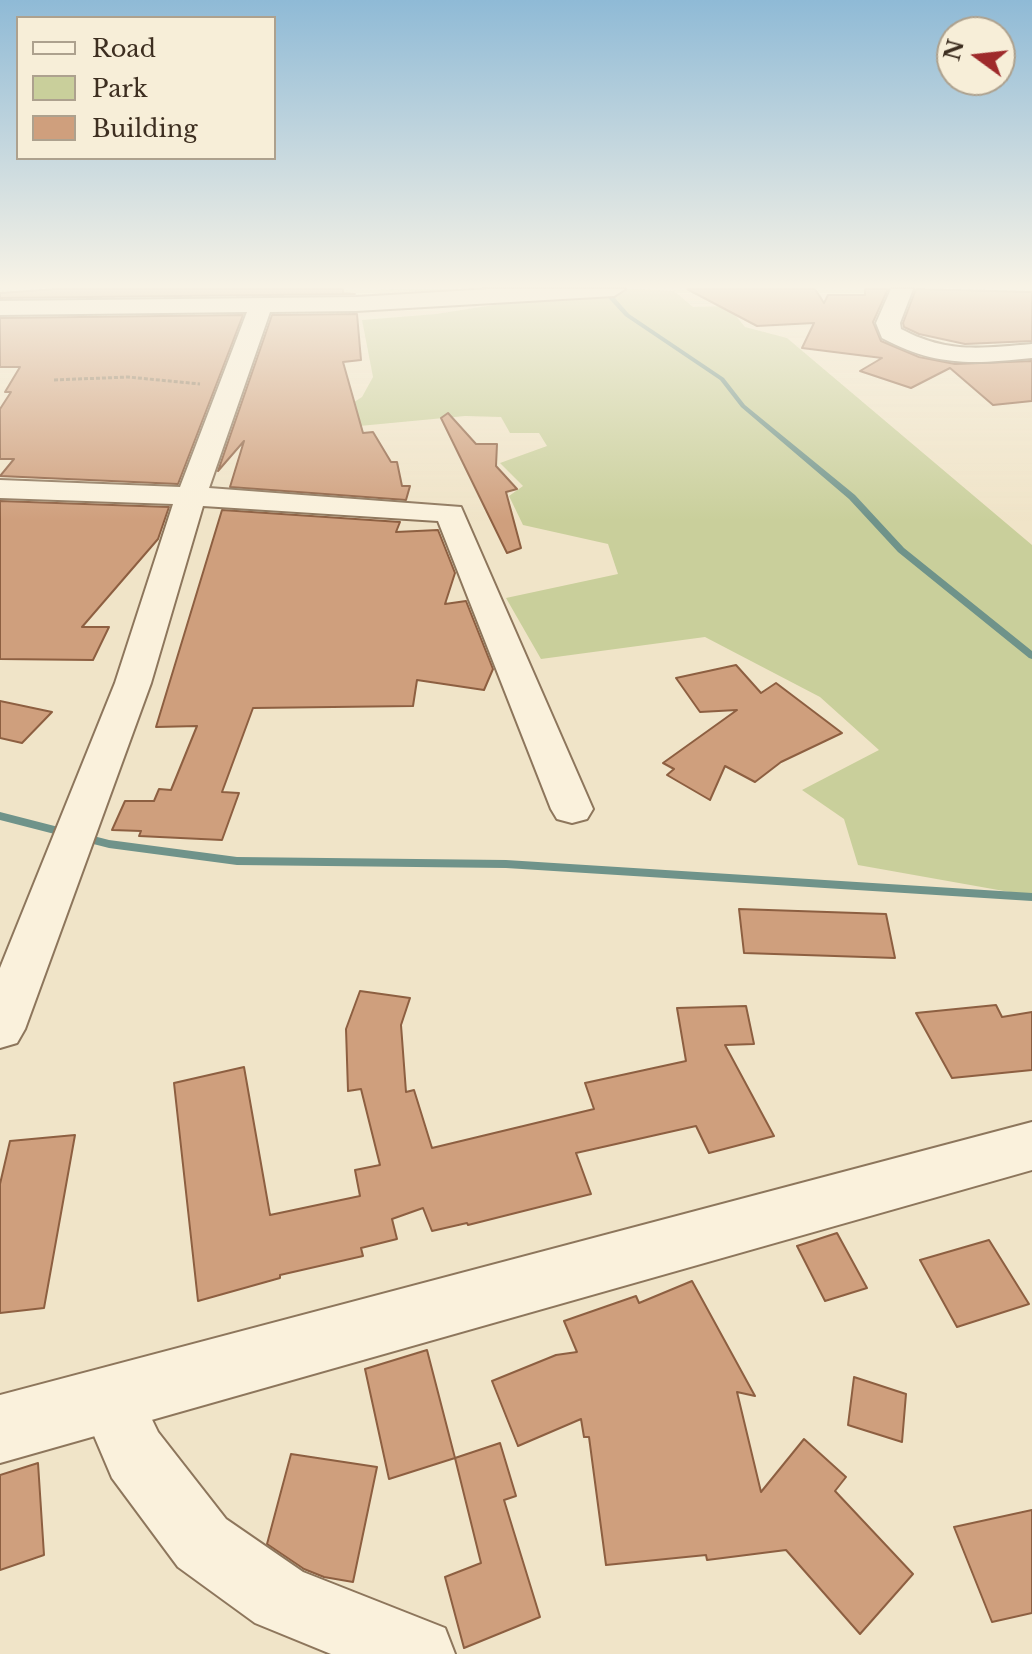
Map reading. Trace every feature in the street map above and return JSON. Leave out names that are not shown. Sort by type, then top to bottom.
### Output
[{"type":"street","points":[[0,1029],[133,683],[191,496],[239,366]]},
{"type":"street","points":[[0,489],[191,496],[450,513],[572,809]]},
{"type":"street","points":[[0,1429],[1032,1146]]},
{"type":"street","points":[[109,1398],[135,1455],[202,1543],[280,1598],[419,1654]]},
{"type":"path","points":[[54,380],[128,377],[191,385],[232,384]]},
{"type":"green space","points":[[371,366],[820,366],[1032,545],[1032,896],[858,865],[844,819],[802,790],[879,750],[820,697],[705,637],[541,659],[506,598],[618,574],[608,544],[523,525],[509,496],[523,486],[500,463],[547,446],[539,433],[510,433],[501,417],[465,416],[349,427],[332,416],[362,397],[373,377]]},
{"type":"building","points":[[223,366],[178,484],[0,476],[14,459],[0,459],[0,409],[11,392],[5,392],[20,367],[0,367]]},
{"type":"building","points":[[254,366],[344,366],[363,433],[373,432],[391,462],[397,462],[402,486],[410,486],[406,500],[230,487],[244,441],[218,471]]},
{"type":"building","points":[[868,366],[1032,366],[1032,401],[993,405],[950,368],[911,388],[860,371]]},
{"type":"building","points":[[448,413],[476,444],[497,444],[496,466],[517,489],[506,492],[521,548],[507,553],[441,418]]},
{"type":"building","points":[[0,501],[169,507],[158,539],[82,627],[109,627],[93,660],[0,659]]},
{"type":"building","points":[[222,510],[400,522],[396,532],[438,530],[455,573],[445,604],[466,601],[493,669],[484,690],[417,680],[413,706],[253,708],[222,792],[239,793],[222,840],[139,836],[141,831],[112,830],[125,801],[154,801],[159,789],[171,790],[197,726],[156,727]]},
{"type":"building","points":[[736,665],[761,693],[776,683],[842,733],[781,762],[755,782],[725,766],[710,800],[667,775],[674,769],[663,763],[737,710],[700,712],[676,678]]},
{"type":"building","points":[[0,701],[52,712],[22,743],[0,738]]},
{"type":"building","points":[[739,909],[886,914],[895,958],[744,953]]},
{"type":"building","points":[[360,991],[410,998],[401,1025],[406,1092],[414,1090],[432,1148],[594,1109],[585,1083],[686,1061],[677,1008],[746,1006],[754,1044],[725,1045],[774,1136],[709,1153],[696,1126],[576,1153],[591,1194],[432,1231],[423,1208],[392,1219],[397,1239],[361,1248],[363,1256],[280,1275],[280,1278],[198,1301],[174,1083],[244,1067],[270,1215],[360,1196],[355,1170],[380,1165],[361,1089],[348,1091],[346,1029]]},
{"type":"building","points":[[996,1005],[1002,1017],[1032,1012],[1032,1070],[952,1078],[916,1013]]},
{"type":"building","points":[[75,1135],[44,1308],[0,1313],[0,1184],[10,1141]]},
{"type":"building","points":[[837,1233],[867,1288],[825,1301],[797,1246]]},
{"type":"building","points":[[989,1240],[1029,1304],[957,1327],[920,1260]]},
{"type":"building","points":[[692,1281],[755,1396],[737,1392],[761,1492],[804,1439],[846,1477],[835,1491],[913,1574],[860,1634],[786,1550],[707,1560],[706,1555],[606,1565],[589,1437],[584,1437],[581,1419],[518,1446],[492,1381],[556,1355],[577,1352],[564,1321],[636,1296],[639,1303]]},
{"type":"building","points":[[427,1350],[455,1458],[389,1479],[365,1369]]},
{"type":"building","points":[[854,1377],[906,1394],[902,1442],[848,1425]]},
{"type":"building","points":[[500,1443],[516,1496],[504,1500],[540,1617],[464,1648],[445,1577],[481,1563],[455,1458]]},
{"type":"building","points":[[291,1454],[377,1467],[353,1582],[324,1577],[304,1569],[267,1544]]},
{"type":"building","points":[[38,1463],[44,1555],[0,1570],[0,1475]]},
{"type":"building","points":[[1032,1510],[1032,1613],[992,1622],[954,1527]]},
{"type":"waterway","points":[[703,366],[722,379],[743,406],[852,497],[901,550],[1032,656]]},
{"type":"waterway","points":[[0,816],[109,844],[237,861],[506,864],[1032,897]]}]
